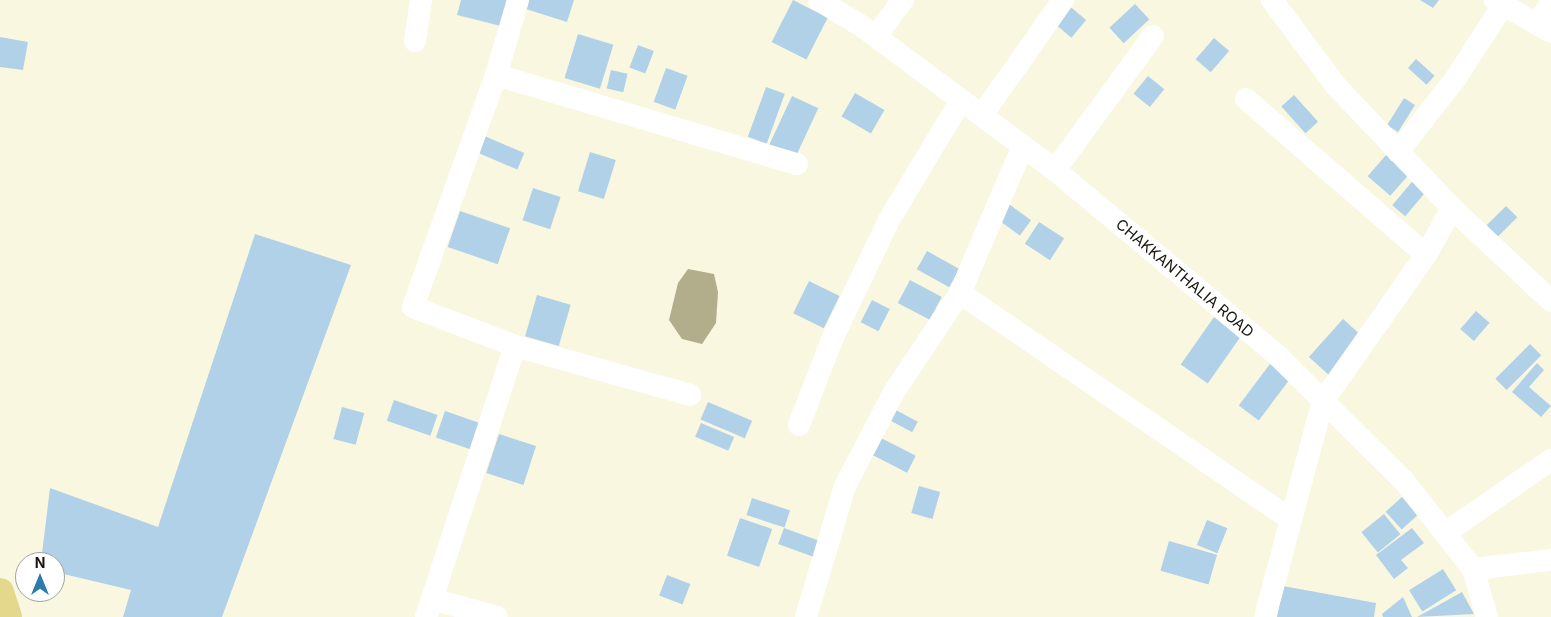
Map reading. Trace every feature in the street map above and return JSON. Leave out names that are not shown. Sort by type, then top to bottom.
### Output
[{"type":"highway","points":[[0,592],[8,617]]},
{"type":"street","points":[[415,41],[422,0]]},
{"type":"street","points":[[518,0],[496,75],[413,307],[515,346],[690,395]]},
{"type":"street","name":"CHAKKANTHALIA ROAD","points":[[819,0],[876,36],[1055,170],[1278,356],[1404,481],[1473,569],[1487,617]]},
{"type":"street","points":[[876,36],[903,0]]},
{"type":"street","points":[[982,115],[1063,0]]},
{"type":"street","points":[[1272,0],[1336,86],[1452,208],[1551,302]]},
{"type":"street","points":[[1398,152],[1456,78],[1499,3],[1544,28],[1551,3]]},
{"type":"street","points":[[1055,170],[1152,36]]},
{"type":"street","points":[[496,75],[797,164]]},
{"type":"street","points":[[1246,98],[1426,255]]},
{"type":"street","points":[[799,425],[833,337],[889,220],[961,100]]},
{"type":"street","points":[[806,617],[845,486],[894,392],[960,293],[1023,146]]},
{"type":"street","points":[[1265,617],[1323,401],[1426,255],[1452,208]]},
{"type":"street","points":[[960,293],[1290,519]]},
{"type":"street","points":[[497,617],[429,608],[515,346]]},
{"type":"street","points":[[1445,533],[1551,460]]},
{"type":"street","points":[[1473,569],[1551,560]]},
{"type":"shaded area","points":[[688,269],[714,274],[718,292],[716,323],[702,344],[682,339],[669,320],[678,283]]},
{"type":"building","points":[[461,0],[511,0],[505,27],[457,15]]},
{"type":"building","points":[[529,0],[574,0],[567,22],[526,9]]},
{"type":"building","points":[[793,0],[828,18],[806,60],[772,42]]},
{"type":"building","points":[[1420,0],[1439,0],[1433,8]]},
{"type":"building","points":[[1067,4],[1086,20],[1071,38],[1052,22]]},
{"type":"building","points":[[1135,4],[1149,19],[1124,43],[1109,28]]},
{"type":"building","points":[[578,34],[613,45],[600,89],[565,78]]},
{"type":"building","points":[[0,37],[28,42],[23,70],[0,67]]},
{"type":"building","points":[[1214,38],[1229,51],[1211,72],[1196,59]]},
{"type":"building","points":[[638,45],[654,51],[645,73],[629,67]]},
{"type":"building","points":[[1416,59],[1435,76],[1427,85],[1408,68]]},
{"type":"building","points":[[666,68],[688,76],[675,110],[654,102]]},
{"type":"building","points":[[611,70],[628,74],[623,92],[607,89]]},
{"type":"building","points":[[1148,76],[1164,89],[1150,107],[1134,94]]},
{"type":"building","points":[[766,87],[785,94],[767,144],[748,137]]},
{"type":"building","points":[[855,93],[884,110],[871,133],[842,116]]},
{"type":"building","points":[[1294,95],[1318,122],[1305,133],[1281,106]]},
{"type":"building","points":[[792,96],[818,108],[795,158],[769,146]]},
{"type":"building","points":[[1404,98],[1415,105],[1398,132],[1387,125]]},
{"type":"building","points":[[482,135],[524,153],[517,170],[475,152]]},
{"type":"building","points":[[590,152],[616,160],[604,199],[578,191]]},
{"type":"building","points":[[1386,155],[1409,175],[1390,196],[1368,176]]},
{"type":"building","points":[[1416,177],[1429,188],[1405,216],[1392,205]]},
{"type":"building","points":[[533,188],[561,197],[550,229],[522,220]]},
{"type":"building","points":[[1006,202],[1031,220],[1020,236],[995,217]]},
{"type":"building","points":[[1506,206],[1517,217],[1498,237],[1486,226]]},
{"type":"building","points":[[460,211],[510,228],[498,264],[448,247]]},
{"type":"building","points":[[1039,222],[1064,238],[1050,260],[1025,244]]},
{"type":"building","points":[[255,234],[351,265],[222,617],[123,617],[131,590],[65,574],[65,552],[42,552],[50,488],[158,527]]},
{"type":"building","points":[[927,251],[959,269],[949,287],[917,269]]},
{"type":"building","points":[[910,280],[942,297],[930,320],[898,303]]},
{"type":"building","points":[[809,281],[840,296],[824,328],[793,313]]},
{"type":"building","points":[[537,295],[571,305],[559,346],[525,336]]},
{"type":"building","points":[[872,300],[890,309],[878,331],[861,322]]},
{"type":"building","points":[[1476,311],[1490,323],[1474,341],[1460,329]]},
{"type":"building","points":[[1214,317],[1241,336],[1208,383],[1181,365]]},
{"type":"building","points":[[1343,319],[1363,337],[1329,375],[1309,357]]},
{"type":"building","points":[[1530,344],[1541,355],[1507,390],[1495,379]]},
{"type":"building","points":[[1537,363],[1544,370],[1529,387],[1551,406],[1541,417],[1512,392]]},
{"type":"building","points":[[1270,364],[1290,379],[1259,421],[1239,406]]},
{"type":"building","points":[[394,400],[437,415],[430,436],[387,421]]},
{"type":"building","points":[[708,402],[752,421],[745,438],[701,419]]},
{"type":"building","points":[[342,407],[364,413],[356,445],[333,439]]},
{"type":"building","points":[[894,409],[918,422],[912,432],[888,420]]},
{"type":"building","points":[[445,411],[483,424],[474,450],[436,437]]},
{"type":"building","points":[[701,423],[734,437],[728,451],[695,437]]},
{"type":"building","points":[[499,434],[536,446],[523,485],[486,473]]},
{"type":"building","points":[[881,438],[916,456],[907,473],[872,455]]},
{"type":"building","points":[[919,486],[940,492],[932,519],[911,513]]},
{"type":"building","points":[[1402,497],[1418,515],[1402,530],[1386,512]]},
{"type":"building","points":[[752,498],[790,510],[784,527],[746,515]]},
{"type":"building","points":[[1384,514],[1400,534],[1378,552],[1361,532]]},
{"type":"building","points":[[740,518],[772,529],[759,567],[727,556]]},
{"type":"building","points":[[1207,520],[1227,528],[1217,553],[1197,545]]},
{"type":"building","points":[[784,528],[823,542],[817,558],[778,544]]},
{"type":"building","points":[[1412,528],[1424,543],[1401,560],[1408,568],[1394,579],[1376,555]]},
{"type":"building","points":[[1169,541],[1217,555],[1209,585],[1160,571]]},
{"type":"building","points":[[1443,569],[1456,590],[1422,611],[1409,590]]},
{"type":"building","points":[[667,575],[690,584],[682,604],[659,596]]},
{"type":"building","points":[[1283,586],[1376,603],[1374,617],[1277,617]]},
{"type":"building","points":[[1462,592],[1474,614],[1417,617]]},
{"type":"building","points":[[1403,597],[1412,617],[1383,617],[1382,614]]}]
